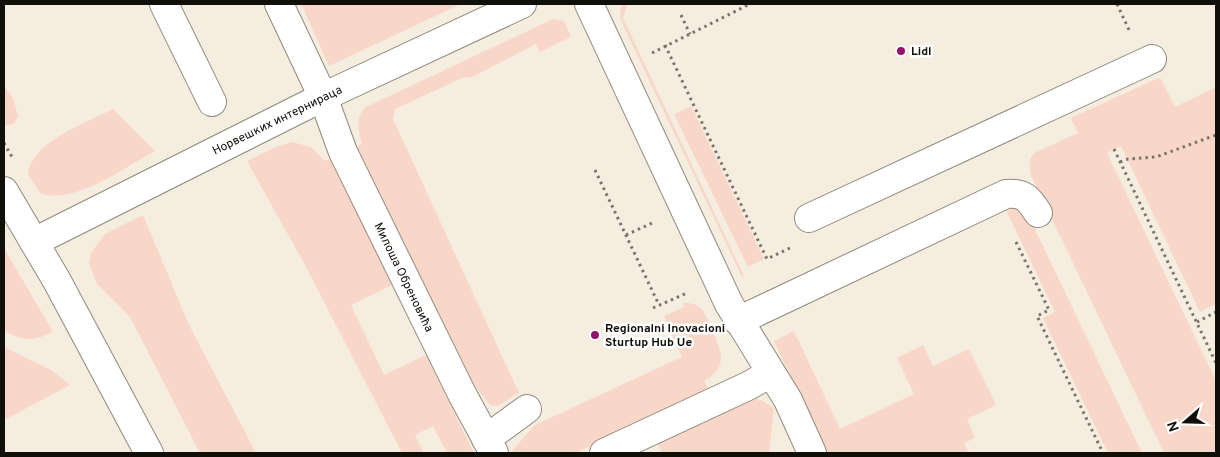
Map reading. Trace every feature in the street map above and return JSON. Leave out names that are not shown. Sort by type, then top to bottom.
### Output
[{"type":"street","points":[[164,4],[212,102]]},
{"type":"street","name":"Милоша Обреновића","points":[[279,4],[323,97],[343,152],[490,446]]},
{"type":"street","name":"Норвешких интернираца","points":[[34,242],[323,97],[522,4]]},
{"type":"street","points":[[588,4],[738,320],[788,400],[812,453]]},
{"type":"street","points":[[805,231],[1152,59]]},
{"type":"street","points":[[4,191],[34,242],[149,453]]},
{"type":"street","points":[[738,320],[1006,194],[1017,193],[1024,195],[1038,213]]},
{"type":"street","points":[[604,453],[750,385],[770,373]]},
{"type":"street","points":[[490,446],[527,409]]},
{"type":"path","points":[[655,60],[651,51],[750,4]]},
{"type":"path","points":[[1117,4],[1134,39]]},
{"type":"path","points":[[681,15],[690,34]]},
{"type":"path","points":[[664,45],[767,259],[805,231]]},
{"type":"path","points":[[1120,162],[1128,159],[1156,157],[1216,135]]},
{"type":"path","points":[[1114,149],[1216,363]]},
{"type":"path","points":[[595,170],[659,305]]},
{"type":"path","points":[[626,235],[655,221]]},
{"type":"path","points":[[1015,239],[1049,310],[1037,316],[1103,453]]},
{"type":"path","points":[[653,308],[680,296]]},
{"type":"path","points":[[1197,322],[1216,312]]},
{"type":"shaded area","points":[[301,4],[461,4],[329,66]]},
{"type":"shaded area","points":[[621,4],[627,4],[623,18],[744,276],[741,275],[623,25],[620,17]]},
{"type":"shaded area","points":[[553,19],[564,21],[571,37],[540,52],[536,44],[472,77],[462,78],[395,109],[393,119],[519,393],[497,406],[490,405],[470,380],[356,147],[362,144],[359,120],[366,107]]},
{"type":"shaded area","points":[[1158,78],[1161,79],[1175,107],[1216,87],[1216,304],[1200,312],[1121,146],[1107,153],[1216,381],[1216,453],[1164,453],[1030,173],[1030,159],[1034,153],[1078,133],[1071,118]]},
{"type":"shaded area","points":[[4,86],[13,98],[18,116],[14,124],[4,126]]},
{"type":"shaded area","points":[[691,106],[764,259],[748,267],[674,114]]},
{"type":"shaded area","points":[[113,109],[155,151],[100,183],[69,194],[55,196],[41,194],[28,174],[32,162],[39,152],[62,134]]},
{"type":"shaded area","points":[[292,142],[311,147],[325,161],[331,158],[392,285],[351,305],[384,375],[426,355],[474,453],[447,453],[433,426],[415,435],[424,453],[402,453],[305,265],[247,161],[276,147]]},
{"type":"shaded area","points":[[1003,204],[1013,204],[1029,217],[1142,453],[1108,453],[1043,318],[1055,312]]},
{"type":"shaded area","points":[[143,215],[189,325],[256,453],[200,453],[130,317],[97,284],[89,263],[91,253],[105,234]]},
{"type":"shaded area","points":[[4,248],[53,332],[34,339],[28,339],[4,331]]},
{"type":"shaded area","points":[[683,303],[694,304],[702,310],[706,315],[720,349],[721,356],[718,369],[704,381],[709,390],[576,453],[513,453],[512,451],[535,425],[682,357],[664,316],[684,307]]},
{"type":"shaded area","points":[[794,331],[840,429],[914,394],[897,358],[923,345],[933,366],[969,349],[996,405],[967,419],[975,438],[964,443],[969,453],[827,453],[774,341]]},
{"type":"shaded area","points":[[4,347],[51,370],[70,385],[4,420]]},
{"type":"shaded area","points":[[754,399],[761,400],[774,408],[769,453],[662,453],[657,443]]},
{"type":"place","name":"Lidl","points":[[901,51]]},
{"type":"place","name":"Regionalni Inovacioni Sturtup Hub Ue","points":[[595,335]]}]
